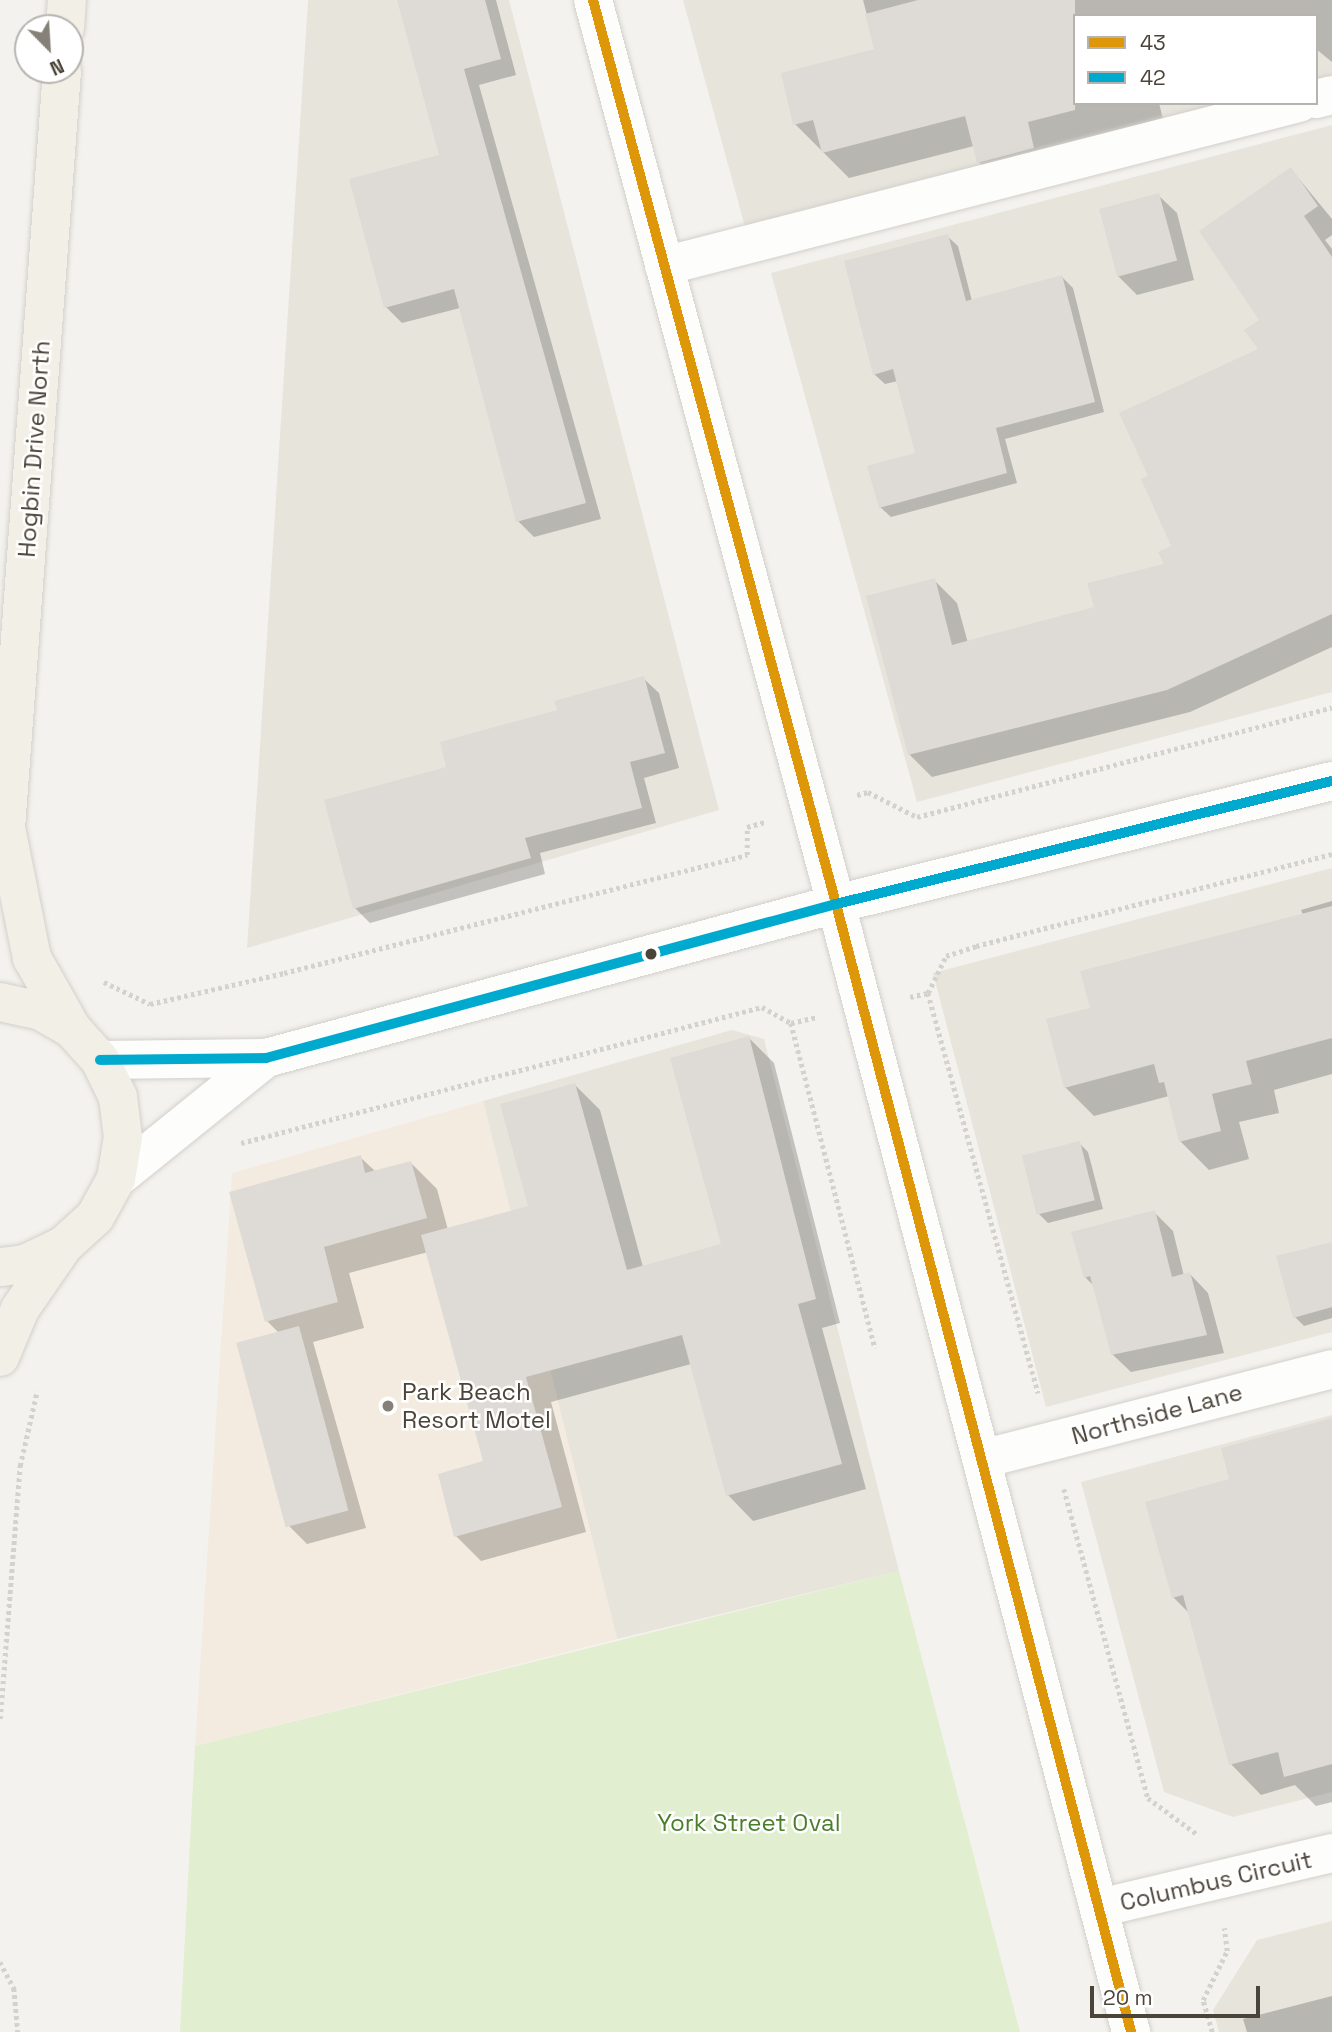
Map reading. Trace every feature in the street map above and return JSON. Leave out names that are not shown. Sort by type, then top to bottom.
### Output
[{"type":"main road","name":"Hogbin Drive North","points":[[61,84],[3,836],[32,958],[72,1029]]},
{"type":"main road","points":[[0,1002],[41,1011],[72,1029],[100,1060],[118,1097],[122,1124],[116,1179],[95,1216],[63,1246],[20,1309],[0,1357]]},
{"type":"main road","points":[[0,1267],[25,1264],[63,1246]]},
{"type":"street","points":[[593,0],[836,904],[1131,2032]]},
{"type":"street","points":[[664,266],[1291,105]]},
{"type":"street","points":[[100,1060],[266,1059],[836,904],[1332,781]]},
{"type":"street","points":[[116,1179],[266,1059]]},
{"type":"street","name":"Northside Lane","points":[[982,1459],[1332,1369]]},
{"type":"street","name":"Columbus Circuit","points":[[1099,1908],[1332,1853]]},
{"type":"path","points":[[846,798],[868,792],[917,817],[1332,707]]},
{"type":"path","points":[[150,1004],[747,855],[747,827],[761,823]]},
{"type":"path","points":[[1040,1402],[928,993],[946,956],[1332,854]]},
{"type":"path","points":[[906,998],[928,993]]},
{"type":"path","points":[[230,1146],[762,1007],[791,1023],[810,1018]]},
{"type":"path","points":[[791,1023],[875,1348]]},
{"type":"path","points":[[0,1720],[20,1466],[40,1377]]},
{"type":"path","points":[[1060,1476],[1148,1798],[1196,1830],[1200,1839]]},
{"type":"path","points":[[1212,2032],[1203,2000],[1227,1951],[1223,1922]]},
{"type":"path","points":[[0,1962],[14,1988],[18,2032]]},
{"type":"shaded area","points":[[308,0],[509,0],[719,810],[247,948]]},
{"type":"shaded area","points":[[683,0],[1332,0],[1332,75],[1318,78],[1318,14],[1073,14],[1073,105],[1214,105],[745,227]]},
{"type":"shaded area","points":[[1332,125],[1332,692],[917,802],[771,273]]},
{"type":"shaded area","points":[[1332,868],[1332,1332],[1046,1407],[933,973]]},
{"type":"shaded area","points":[[732,1030],[764,1039],[899,1571],[617,1639],[483,1101]]},
{"type":"shaded area","name":"Park Beach Resort Motel","points":[[483,1101],[617,1639],[195,1746],[232,1173]]},
{"type":"shaded area","points":[[1332,1415],[1332,1792],[1233,1817],[1164,1792],[1081,1482]]},
{"type":"shaded area","points":[[1332,1921],[1332,2032],[1219,2032],[1213,2010],[1257,1940]]},
{"type":"green space","name":"York Street Oval","points":[[899,1571],[1020,2032],[180,2032],[195,1746]]},
{"type":"building","points":[[397,0],[485,0],[501,59],[464,69],[586,503],[516,522],[454,289],[384,308],[349,179],[439,155]]},
{"type":"building","points":[[918,0],[1075,0],[1075,110],[1028,122],[1034,148],[977,163],[965,116],[822,153],[813,120],[793,125],[781,73],[874,49],[865,14]]},
{"type":"building","points":[[1291,167],[1318,206],[1304,216],[1332,257],[1332,614],[1167,690],[908,755],[866,596],[935,578],[952,645],[1094,607],[1087,583],[1164,564],[1158,552],[1171,546],[1141,479],[1148,476],[1119,413],[1258,349],[1244,330],[1259,320],[1199,231]]},
{"type":"building","points":[[1159,193],[1177,261],[1117,277],[1099,209]]},
{"type":"building","points":[[948,234],[966,301],[1062,275],[1095,402],[996,428],[1007,473],[879,508],[867,466],[915,453],[893,369],[873,375],[844,261]]},
{"type":"building","points":[[644,676],[665,753],[630,762],[642,808],[525,838],[531,858],[353,909],[324,800],[446,767],[440,742],[557,710],[554,701]]},
{"type":"building","points":[[1332,906],[1332,1038],[1246,1061],[1252,1084],[1212,1094],[1221,1131],[1179,1142],[1164,1082],[1159,1083],[1154,1064],[1064,1088],[1046,1019],[1090,1008],[1080,971]]},
{"type":"building","points":[[749,1036],[816,1299],[798,1304],[842,1464],[726,1496],[682,1335],[526,1377],[562,1507],[454,1537],[438,1474],[483,1461],[421,1235],[528,1206],[500,1104],[575,1083],[627,1270],[721,1244],[670,1058]]},
{"type":"building","points":[[1080,1141],[1095,1200],[1037,1215],[1022,1156]]},
{"type":"building","points":[[361,1155],[365,1173],[411,1161],[427,1218],[324,1247],[338,1302],[265,1322],[229,1192]]},
{"type":"building","points":[[1155,1210],[1172,1277],[1190,1272],[1207,1335],[1111,1355],[1090,1276],[1084,1278],[1071,1232]]},
{"type":"building","points":[[1332,1242],[1332,1307],[1293,1318],[1276,1256]]},
{"type":"building","points":[[299,1326],[348,1510],[286,1527],[236,1343]]},
{"type":"building","points":[[1332,1418],[1332,1764],[1284,1777],[1278,1752],[1229,1765],[1183,1595],[1172,1598],[1145,1502],[1229,1479],[1221,1448]]},
{"type":"transit line","name":"43","points":[[593,0],[836,904],[1131,2032]]},
{"type":"transit line","name":"42","points":[[100,1060],[266,1058],[836,904],[1332,781]]},
{"type":"place","name":"Park Beach Resort Motel","points":[[388,1406]]}]
